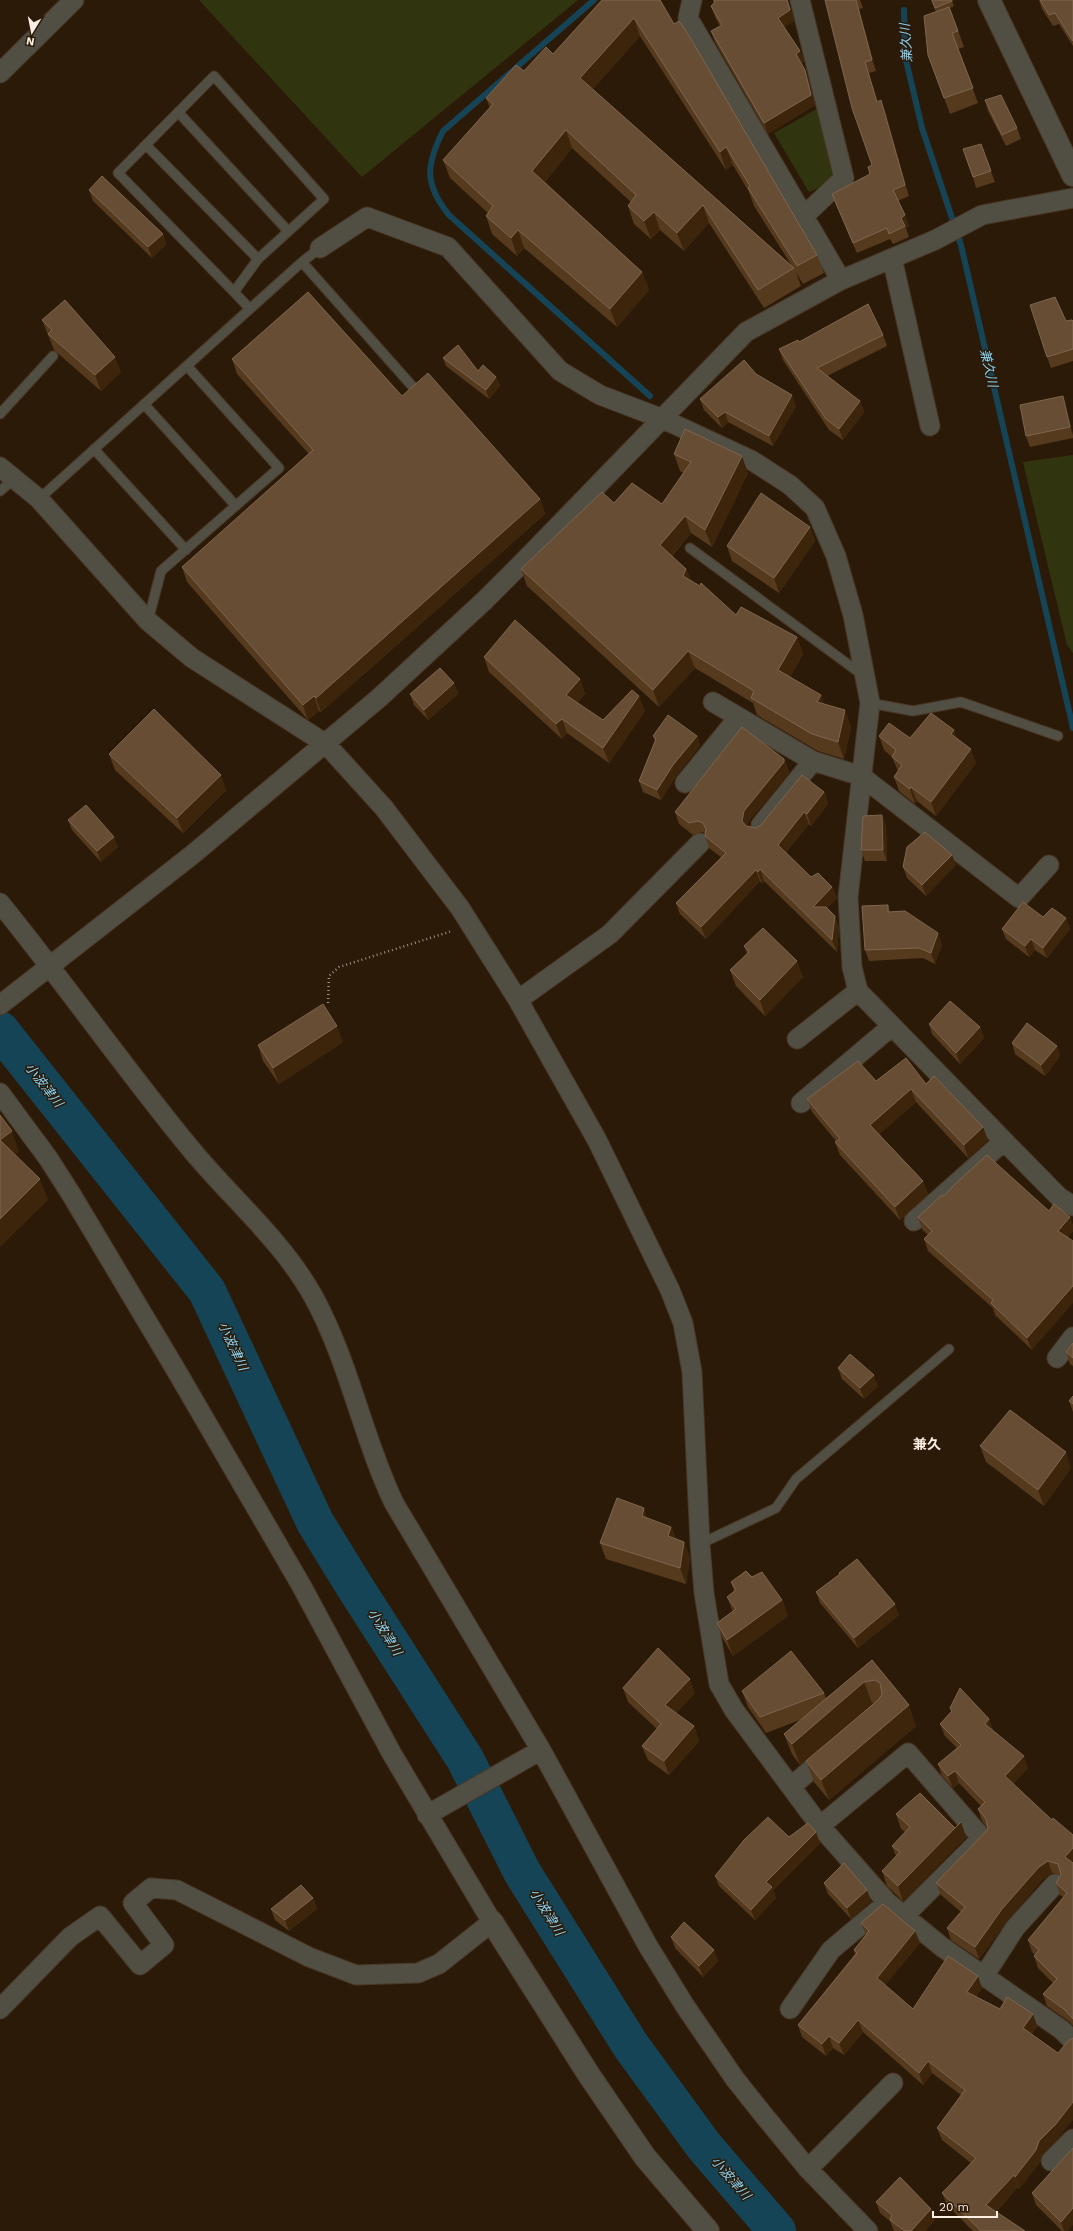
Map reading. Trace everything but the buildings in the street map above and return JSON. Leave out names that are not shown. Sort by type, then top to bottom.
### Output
[{"type":"street","points":[[0,73],[74,0]]},
{"type":"street","points":[[692,0],[688,18],[841,280]]},
{"type":"street","points":[[800,0],[844,178],[804,216]]},
{"type":"street","points":[[989,0],[1073,175]]},
{"type":"street","points":[[0,1005],[50,964],[192,855],[326,744],[484,601],[664,419],[746,332],[841,280],[935,240],[982,215],[1073,198]]},
{"type":"street","points":[[320,248],[367,217],[448,247],[560,371],[600,395],[664,419],[751,460],[790,485],[815,508],[836,556],[853,615],[870,703],[848,897],[852,967],[858,991],[1059,1197],[1073,1206]]},
{"type":"street","points":[[892,258],[930,426]]},
{"type":"street","points":[[7,472],[39,499],[148,621],[192,658],[326,744],[384,808],[460,908],[518,1000],[597,1140],[670,1290],[683,1323],[692,1372],[700,1544],[705,1599],[719,1684],[734,1710],[792,1786],[820,1826],[887,1902],[942,1947],[1062,2030],[1073,2041]]},
{"type":"street","points":[[713,702],[813,761],[861,776],[1020,898],[1049,864]]},
{"type":"street","points":[[685,783],[738,718]]},
{"type":"street","points":[[758,829],[813,761]]},
{"type":"street","points":[[518,1000],[610,934],[700,843]]},
{"type":"street","points":[[0,903],[50,964],[178,1134],[297,1269],[314,1297],[341,1358],[382,1477],[394,1503],[535,1753],[648,1946],[685,2006],[736,2079],[808,2168],[868,2231]]},
{"type":"street","points":[[797,1040],[858,991]]},
{"type":"street","points":[[801,1104],[892,1026]]},
{"type":"street","points":[[0,1093],[48,1158],[71,1194],[172,1363],[301,1585],[369,1712],[427,1815],[492,1922],[589,2075],[645,2157],[708,2231]]},
{"type":"street","points":[[914,1221],[1004,1141]]},
{"type":"street","points":[[1057,1358],[1073,1337]]},
{"type":"street","points":[[792,1786],[844,1741]]},
{"type":"street","points":[[427,1815],[535,1753]]},
{"type":"street","points":[[820,1826],[908,1753],[982,1838],[904,1916]]},
{"type":"street","points":[[984,1976],[1015,1928],[1055,1884]]},
{"type":"street","points":[[0,2009],[70,1936],[100,1916],[140,1966],[164,1945],[133,1903],[151,1888],[177,1890],[309,1957],[356,1975],[418,1973],[439,1964],[492,1922]]},
{"type":"street","points":[[790,2009],[831,1950],[887,1902]]},
{"type":"street","points":[[808,2168],[893,2083]]},
{"type":"street","points":[[1051,2161],[1073,2139]]},
{"type":"lane","points":[[234,292],[258,259],[324,199],[214,76],[118,173],[250,309]]},
{"type":"lane","points":[[178,112],[288,231]]},
{"type":"lane","points":[[146,145],[258,259]]},
{"type":"lane","points":[[39,499],[302,262],[320,248]]},
{"type":"lane","points":[[302,262],[413,387]]},
{"type":"lane","points":[[0,414],[53,356]]},
{"type":"lane","points":[[148,621],[161,571],[279,468],[187,366]]},
{"type":"lane","points":[[144,404],[236,506]]},
{"type":"lane","points":[[94,449],[186,550]]},
{"type":"lane","points":[[0,491],[7,472]]},
{"type":"lane","points":[[690,548],[865,677]]},
{"type":"lane","points":[[870,703],[913,711],[961,702],[1058,736]]},
{"type":"lane","points":[[700,1544],[776,1508],[796,1479],[950,1349]]},
{"type":"path","points":[[328,1003],[330,976],[338,967],[470,926]]},
{"type":"green space","points":[[199,0],[578,0],[362,177]]},
{"type":"green space","points":[[822,106],[836,180],[809,192],[774,133]]},
{"type":"green space","points":[[1073,455],[1073,653],[1067,645],[1023,462]]},
{"type":"waterway","points":[[594,0],[443,131],[433,154],[430,174],[435,194],[449,215],[650,396]]},
{"type":"waterway","name":"兼久川","points":[[904,10],[905,56],[922,128],[961,245],[1073,728]]},
{"type":"waterway","name":"小波津川","points":[[0,1030],[207,1291],[315,1522],[465,1759],[522,1872],[631,2046],[704,2146],[777,2231]]},
{"type":"district","name":"兼久","points":[[927,1444]]}]
